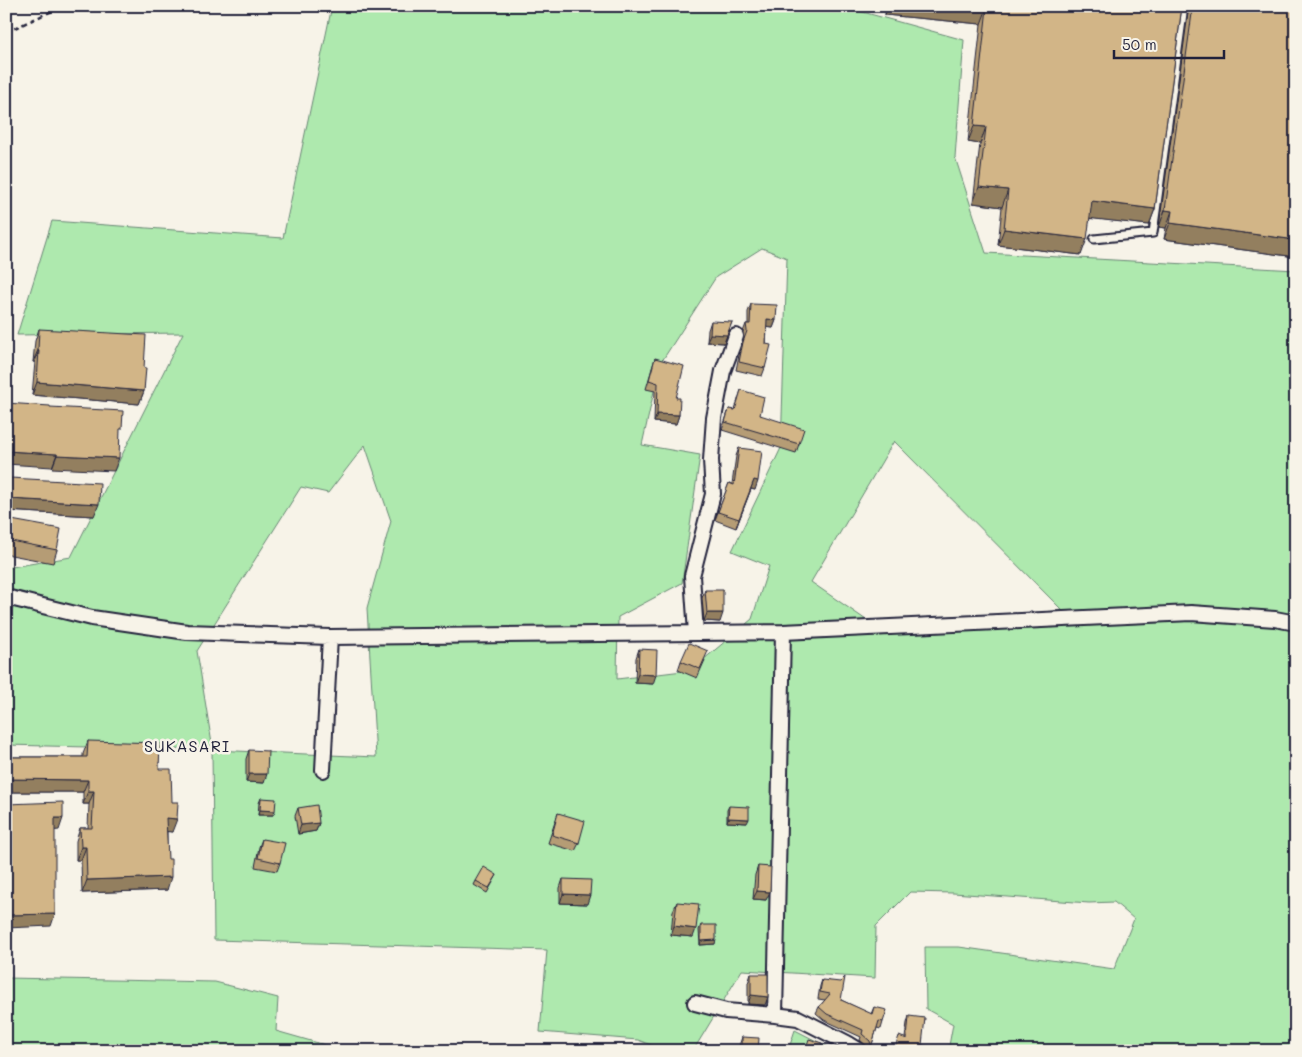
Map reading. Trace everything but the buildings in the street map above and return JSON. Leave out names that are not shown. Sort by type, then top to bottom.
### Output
[{"type":"street","points":[[696,633],[692,576],[713,494],[710,460],[714,418],[724,371],[736,336]]},
{"type":"street","points":[[6,597],[92,618],[187,632],[330,637],[783,632],[1191,614],[1274,619],[1296,623]]},
{"type":"street","points":[[775,1015],[783,632]]},
{"type":"street","points":[[323,770],[330,637]]},
{"type":"street","points":[[695,1004],[726,1011],[798,1018],[860,1051]]},
{"type":"lane","points":[[1094,239],[1153,233],[1184,6]]},
{"type":"path","points":[[6,32],[63,6]]},
{"type":"green space","points":[[332,6],[841,6],[964,40],[955,157],[986,253],[1296,270],[1296,1051],[948,1051],[953,1024],[926,1009],[925,947],[959,947],[1114,969],[1134,919],[1114,902],[1089,903],[953,893],[910,892],[876,926],[875,978],[742,970],[693,1051],[666,1051],[638,1040],[540,1032],[547,950],[214,940],[212,750],[6,745],[6,568],[71,557],[183,333],[17,335],[52,221],[283,238]],"holes":[[[762,248],[787,258],[781,448],[732,551],[769,566],[752,619],[691,670],[617,679],[618,617],[682,583],[700,455],[642,445],[660,364],[716,277]],[[894,441],[1062,610],[885,633],[811,582]],[[365,445],[391,521],[367,608],[376,757],[213,750],[197,651],[301,487],[328,493]]]},
{"type":"green space","points":[[6,978],[215,982],[278,998],[276,1031],[346,1051],[6,1051]]},
{"type":"green space","points":[[795,1030],[836,1051],[788,1051]]},
{"type":"district","name":"SUKASARI","points":[[187,746]]}]
